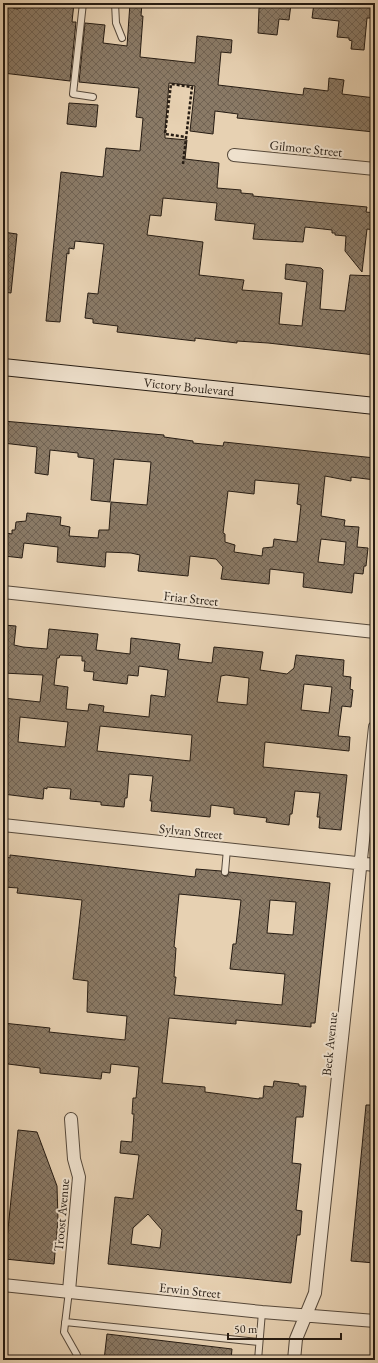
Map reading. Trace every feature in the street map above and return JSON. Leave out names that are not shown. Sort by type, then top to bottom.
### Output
[{"type":"main road","name":"Victory Boulevard","points":[[3,367],[375,406]]},
{"type":"street","name":"Gilmore Street","points":[[234,155],[375,169]]},
{"type":"street","name":"Friar Street","points":[[3,592],[375,632]]},
{"type":"street","name":"Beck Avenue","points":[[294,1360],[296,1339],[315,1293],[375,727]]},
{"type":"street","name":"Sylvan Street","points":[[3,825],[375,865]]},
{"type":"street","name":"Troost Avenue","points":[[69,1291],[79,1177],[74,1159],[71,1118]]},
{"type":"street","name":"Erwin Street","points":[[3,1285],[262,1312],[306,1314],[375,1321]]},
{"type":"lane","points":[[83,3],[73,94],[93,97]]},
{"type":"lane","points":[[115,3],[116,23],[122,38]]},
{"type":"lane","points":[[225,872],[228,849]]},
{"type":"lane","points":[[69,1291],[64,1332],[77,1355],[77,1360]]},
{"type":"lane","points":[[258,1360],[262,1312]]},
{"type":"lane","points":[[65,1322],[259,1342]]},
{"type":"path","points":[[183,164],[192,87],[171,84],[165,134],[186,137]]},
{"type":"building","points":[[3,3],[12,3],[13,8],[17,9],[21,8],[22,3],[74,3],[72,22],[76,22],[70,81],[3,73]]},
{"type":"building","points":[[130,3],[142,3],[141,16],[143,16],[140,57],[195,63],[197,36],[232,40],[231,53],[221,52],[218,85],[303,95],[304,88],[328,91],[329,78],[344,80],[342,94],[375,98],[374,132],[237,118],[238,114],[215,111],[213,134],[190,131],[195,86],[169,83],[165,132],[165,138],[187,140],[185,159],[219,163],[217,188],[241,190],[241,193],[253,194],[253,196],[367,207],[366,212],[375,213],[375,230],[367,229],[362,272],[345,251],[346,236],[335,235],[335,233],[332,233],[332,230],[305,227],[303,242],[253,239],[255,224],[215,220],[217,203],[163,198],[161,216],[150,215],[147,235],[203,242],[199,275],[244,280],[242,290],[282,293],[279,324],[302,326],[307,282],[285,279],[286,264],[321,268],[323,270],[320,309],[345,311],[350,275],[375,276],[375,355],[268,343],[237,341],[237,343],[195,338],[195,341],[117,332],[118,326],[93,323],[93,319],[85,318],[88,293],[98,294],[104,244],[75,241],[74,249],[69,248],[69,254],[67,253],[60,322],[46,321],[61,172],[103,177],[106,148],[140,151],[143,118],[136,117],[139,88],[79,82],[85,23],[105,25],[103,43],[127,46]]},
{"type":"building","points":[[261,3],[291,4],[289,20],[279,19],[277,35],[258,33],[259,8],[261,8]]},
{"type":"building","points":[[314,3],[375,3],[375,18],[367,18],[364,50],[351,49],[352,41],[349,40],[349,38],[337,37],[339,21],[312,18]]},
{"type":"building","points":[[69,103],[98,105],[96,127],[67,124]]},
{"type":"building","points":[[3,232],[17,234],[11,293],[3,292]]},
{"type":"building","points":[[3,421],[164,435],[164,437],[193,441],[193,443],[223,446],[224,442],[375,458],[375,480],[351,477],[351,481],[325,476],[321,516],[345,520],[344,526],[359,527],[357,547],[368,548],[366,566],[364,566],[363,574],[354,573],[352,593],[303,587],[304,573],[270,569],[269,584],[221,579],[223,567],[216,559],[190,556],[188,576],[138,571],[140,555],[131,553],[106,552],[105,567],[57,562],[58,547],[24,543],[22,558],[4,556],[6,533],[12,534],[12,530],[15,530],[16,522],[26,521],[27,513],[61,517],[60,525],[70,527],[69,536],[98,538],[99,530],[109,530],[111,502],[147,505],[151,462],[114,459],[110,502],[91,500],[94,459],[78,457],[78,453],[50,450],[48,475],[35,473],[37,447],[3,443]],"holes":[[[255,480],[299,484],[297,504],[301,505],[297,542],[274,539],[273,547],[263,548],[262,556],[234,552],[235,545],[225,542],[225,534],[223,533],[228,491],[254,494]],[[321,539],[346,542],[344,565],[318,562]]]},
{"type":"building","points":[[3,625],[16,626],[14,645],[23,647],[47,649],[49,629],[98,634],[96,650],[130,654],[131,638],[180,644],[178,659],[212,663],[214,647],[263,652],[260,670],[287,674],[294,668],[296,655],[344,660],[343,676],[351,677],[350,689],[353,690],[351,707],[342,706],[338,736],[350,737],[349,751],[265,742],[263,767],[347,775],[341,830],[319,828],[320,817],[317,817],[320,793],[295,791],[289,825],[266,822],[267,818],[234,814],[234,808],[211,805],[210,817],[151,811],[152,801],[150,801],[153,776],[129,774],[127,798],[125,798],[124,807],[101,805],[101,802],[70,799],[71,789],[44,788],[43,799],[3,794],[3,698],[40,702],[43,675],[3,673]],"holes":[[[60,655],[82,656],[82,661],[85,661],[84,671],[94,672],[93,680],[127,684],[128,675],[138,676],[139,666],[168,670],[165,697],[151,695],[149,717],[103,712],[104,706],[89,704],[88,711],[66,709],[68,687],[54,685],[57,658],[59,658]],[[226,675],[249,678],[247,705],[217,702],[221,676]],[[304,684],[332,687],[329,713],[301,710]],[[20,717],[68,722],[65,747],[18,742]],[[100,726],[192,735],[190,761],[97,751]]]},
{"type":"building","points":[[10,855],[195,877],[196,869],[221,871],[224,876],[227,876],[229,872],[330,883],[315,1023],[311,1023],[311,1027],[236,1020],[236,1024],[169,1018],[162,1083],[205,1087],[205,1092],[259,1099],[263,1098],[264,1086],[273,1087],[274,1081],[306,1086],[303,1117],[296,1117],[292,1163],[301,1164],[296,1210],[302,1211],[300,1235],[297,1235],[291,1283],[108,1264],[115,1197],[133,1199],[139,1155],[120,1153],[121,1141],[132,1142],[134,1114],[132,1114],[133,1098],[136,1098],[139,1067],[111,1064],[110,1073],[102,1072],[101,1079],[40,1073],[40,1068],[8,1064],[3,1062],[3,1023],[50,1028],[49,1032],[125,1040],[127,1016],[87,1012],[88,981],[73,979],[82,900],[17,893],[18,888],[4,887],[7,857],[10,858]],"holes":[[[179,894],[241,900],[236,944],[233,944],[230,969],[285,974],[282,1005],[174,995],[176,977],[174,977],[176,948],[174,947]],[[270,900],[296,902],[293,935],[267,933]],[[148,1214],[162,1230],[160,1248],[131,1244],[133,1228]]]},
{"type":"building","points":[[366,1105],[375,1105],[375,1263],[351,1261]]},
{"type":"building","points":[[18,1130],[37,1132],[57,1186],[58,1220],[54,1264],[5,1259]]},
{"type":"building","points":[[107,1334],[232,1349],[231,1360],[104,1360]]}]
